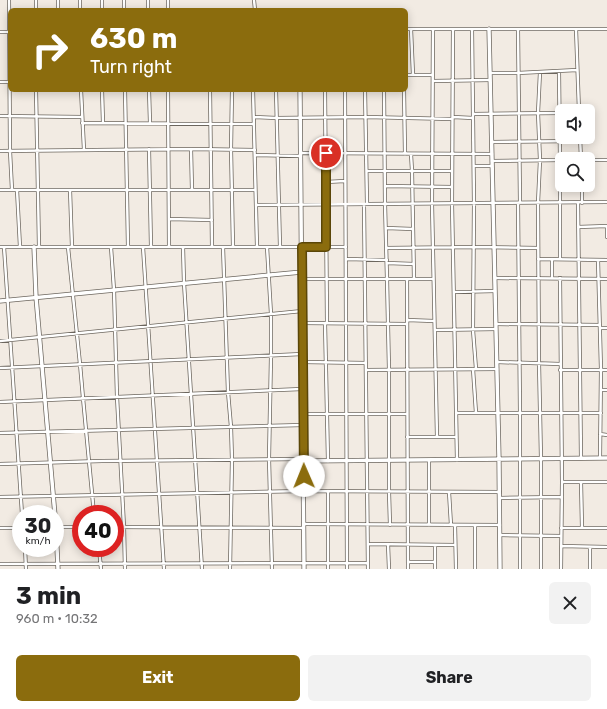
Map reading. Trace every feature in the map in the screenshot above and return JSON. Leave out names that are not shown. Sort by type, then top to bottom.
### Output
[{"type":"street","points":[[413,75],[411,29],[607,29]]},
{"type":"street","points":[[434,29],[432,204],[437,437]]},
{"type":"street","points":[[453,29],[452,204],[457,460]]},
{"type":"street","points":[[472,29],[474,154],[473,330],[476,413]]},
{"type":"street","points":[[489,29],[500,492],[500,569]]},
{"type":"street","points":[[518,29],[520,160],[518,248],[520,324],[520,569]]},
{"type":"street","points":[[576,29],[579,104]]},
{"type":"street","points":[[490,73],[577,70]]},
{"type":"street","points":[[559,71],[561,104]]},
{"type":"street","points":[[540,72],[538,113],[540,160],[538,203],[538,278],[541,569]]},
{"type":"street","points":[[408,75],[433,75]]},
{"type":"street","points":[[433,81],[490,80]]},
{"type":"street","points":[[10,92],[10,151],[12,190]]},
{"type":"street","points":[[36,92],[38,190],[36,298],[55,505]]},
{"type":"street","points":[[81,92],[84,150]]},
{"type":"street","points":[[102,92],[103,123]]},
{"type":"street","points":[[126,92],[128,247]]},
{"type":"street","points":[[149,92],[150,123]]},
{"type":"street","points":[[168,92],[169,247]]},
{"type":"street","points":[[210,92],[212,247]]},
{"type":"street","points":[[232,92],[231,149],[233,247]]},
{"type":"street","points":[[253,92],[256,247]]},
{"type":"street","points":[[276,92],[280,247]]},
{"type":"street","points":[[300,92],[304,569]]},
{"type":"street","points":[[325,92],[328,461]]},
{"type":"street","points":[[345,92],[347,569]]},
{"type":"street","points":[[365,92],[367,171],[364,260],[368,460],[368,569]]},
{"type":"street","points":[[384,92],[390,525]]},
{"type":"street","points":[[404,92],[405,154]]},
{"type":"street","points":[[254,118],[385,117],[433,119],[491,114],[555,113]]},
{"type":"street","points":[[0,116],[82,117]]},
{"type":"street","points":[[82,123],[254,124]]},
{"type":"street","points":[[492,142],[555,141]]},
{"type":"street","points":[[0,151],[149,149],[255,150]]},
{"type":"street","points":[[149,149],[151,247]]},
{"type":"street","points":[[191,149],[192,190]]},
{"type":"street","points":[[255,155],[301,155],[326,153],[492,154]]},
{"type":"street","points":[[411,154],[413,186],[414,279]]},
{"type":"street","points":[[492,161],[555,160]]},
{"type":"street","points":[[595,160],[607,160]]},
{"type":"street","points":[[474,166],[492,166]]},
{"type":"street","points":[[367,171],[452,171]]},
{"type":"street","points":[[326,182],[345,181]]},
{"type":"street","points":[[385,186],[452,187]]},
{"type":"street","points":[[0,190],[255,190]]},
{"type":"street","points":[[17,190],[20,247]]},
{"type":"street","points":[[70,190],[72,247]]},
{"type":"street","points":[[560,192],[560,259]]},
{"type":"street","points":[[582,192],[582,203]]},
{"type":"street","points":[[256,205],[607,202]]},
{"type":"street","points":[[578,203],[581,459]]},
{"type":"street","points":[[168,220],[212,220]]},
{"type":"street","points":[[578,227],[607,226],[607,237]]},
{"type":"street","points":[[386,228],[413,228]]},
{"type":"street","points":[[0,247],[346,247]]},
{"type":"street","points":[[4,247],[22,505]]},
{"type":"street","points":[[68,247],[93,505]]},
{"type":"street","points":[[111,247],[116,329],[116,362],[123,505]]},
{"type":"street","points":[[143,247],[164,569]]},
{"type":"street","points":[[183,247],[202,569]]},
{"type":"street","points":[[223,247],[232,460],[230,569]]},
{"type":"street","points":[[267,247],[271,314],[269,459],[272,569]]},
{"type":"street","points":[[386,248],[538,248]]},
{"type":"street","points":[[346,259],[414,264]]},
{"type":"street","points":[[538,259],[607,260]]},
{"type":"street","points":[[552,259],[552,278]]},
{"type":"street","points":[[598,260],[601,370],[600,458]]},
{"type":"street","points":[[0,301],[302,272]]},
{"type":"street","points":[[495,278],[607,279]]},
{"type":"street","points":[[560,278],[562,459],[561,569]]},
{"type":"street","points":[[302,279],[434,279]]},
{"type":"street","points":[[406,279],[408,569]]},
{"type":"street","points":[[454,292],[495,291]]},
{"type":"street","points":[[0,340],[302,311]]},
{"type":"street","points":[[407,320],[434,321]]},
{"type":"street","points":[[302,323],[407,324]]},
{"type":"street","points":[[496,324],[579,324],[607,328]]},
{"type":"street","points":[[434,330],[496,329]]},
{"type":"street","points":[[0,368],[303,354]]},
{"type":"street","points":[[303,362],[366,363]]},
{"type":"street","points":[[497,362],[560,364]]},
{"type":"street","points":[[366,370],[497,369]]},
{"type":"street","points":[[560,370],[607,370]]},
{"type":"street","points":[[0,402],[303,388]]},
{"type":"street","points":[[601,390],[607,390]]},
{"type":"street","points":[[456,412],[601,413]]},
{"type":"street","points":[[303,414],[407,414]]},
{"type":"street","points":[[0,433],[303,425]]},
{"type":"street","points":[[600,434],[607,435]]},
{"type":"street","points":[[407,437],[456,437]]},
{"type":"street","points":[[0,464],[121,460],[269,459],[328,461],[607,458]]},
{"type":"street","points":[[429,460],[429,525]]},
{"type":"street","points":[[562,482],[607,482]]},
{"type":"street","points":[[581,482],[582,528]]},
{"type":"street","points":[[0,497],[304,491],[500,492]]},
{"type":"street","points":[[328,491],[328,569]]},
{"type":"street","points":[[450,492],[451,525]]},
{"type":"street","points":[[500,498],[562,497]]},
{"type":"street","points":[[125,569],[124,527],[270,528],[328,524],[500,525]]},
{"type":"street","points":[[455,525],[456,569]]},
{"type":"street","points":[[475,525],[475,569]]},
{"type":"street","points":[[0,528],[12,528]]},
{"type":"street","points":[[561,528],[607,528]]},
{"type":"street","points":[[500,535],[561,536]]},
{"type":"street","points":[[368,544],[456,545]]},
{"type":"street","points":[[388,544],[389,569]]},
{"type":"street","points":[[435,545],[435,569]]},
{"type":"street","points":[[561,546],[607,547]]},
{"type":"street","points":[[590,547],[590,569]]},
{"type":"street","points":[[26,557],[26,569]]},
{"type":"street","points":[[57,557],[58,569]]},
{"type":"street","points":[[100,557],[101,569]]},
{"type":"street","points":[[408,562],[435,562]]},
{"type":"street","points":[[0,564],[368,563]]},
{"type":"route","points":[[304,476],[302,247],[326,247],[326,153]]}]
